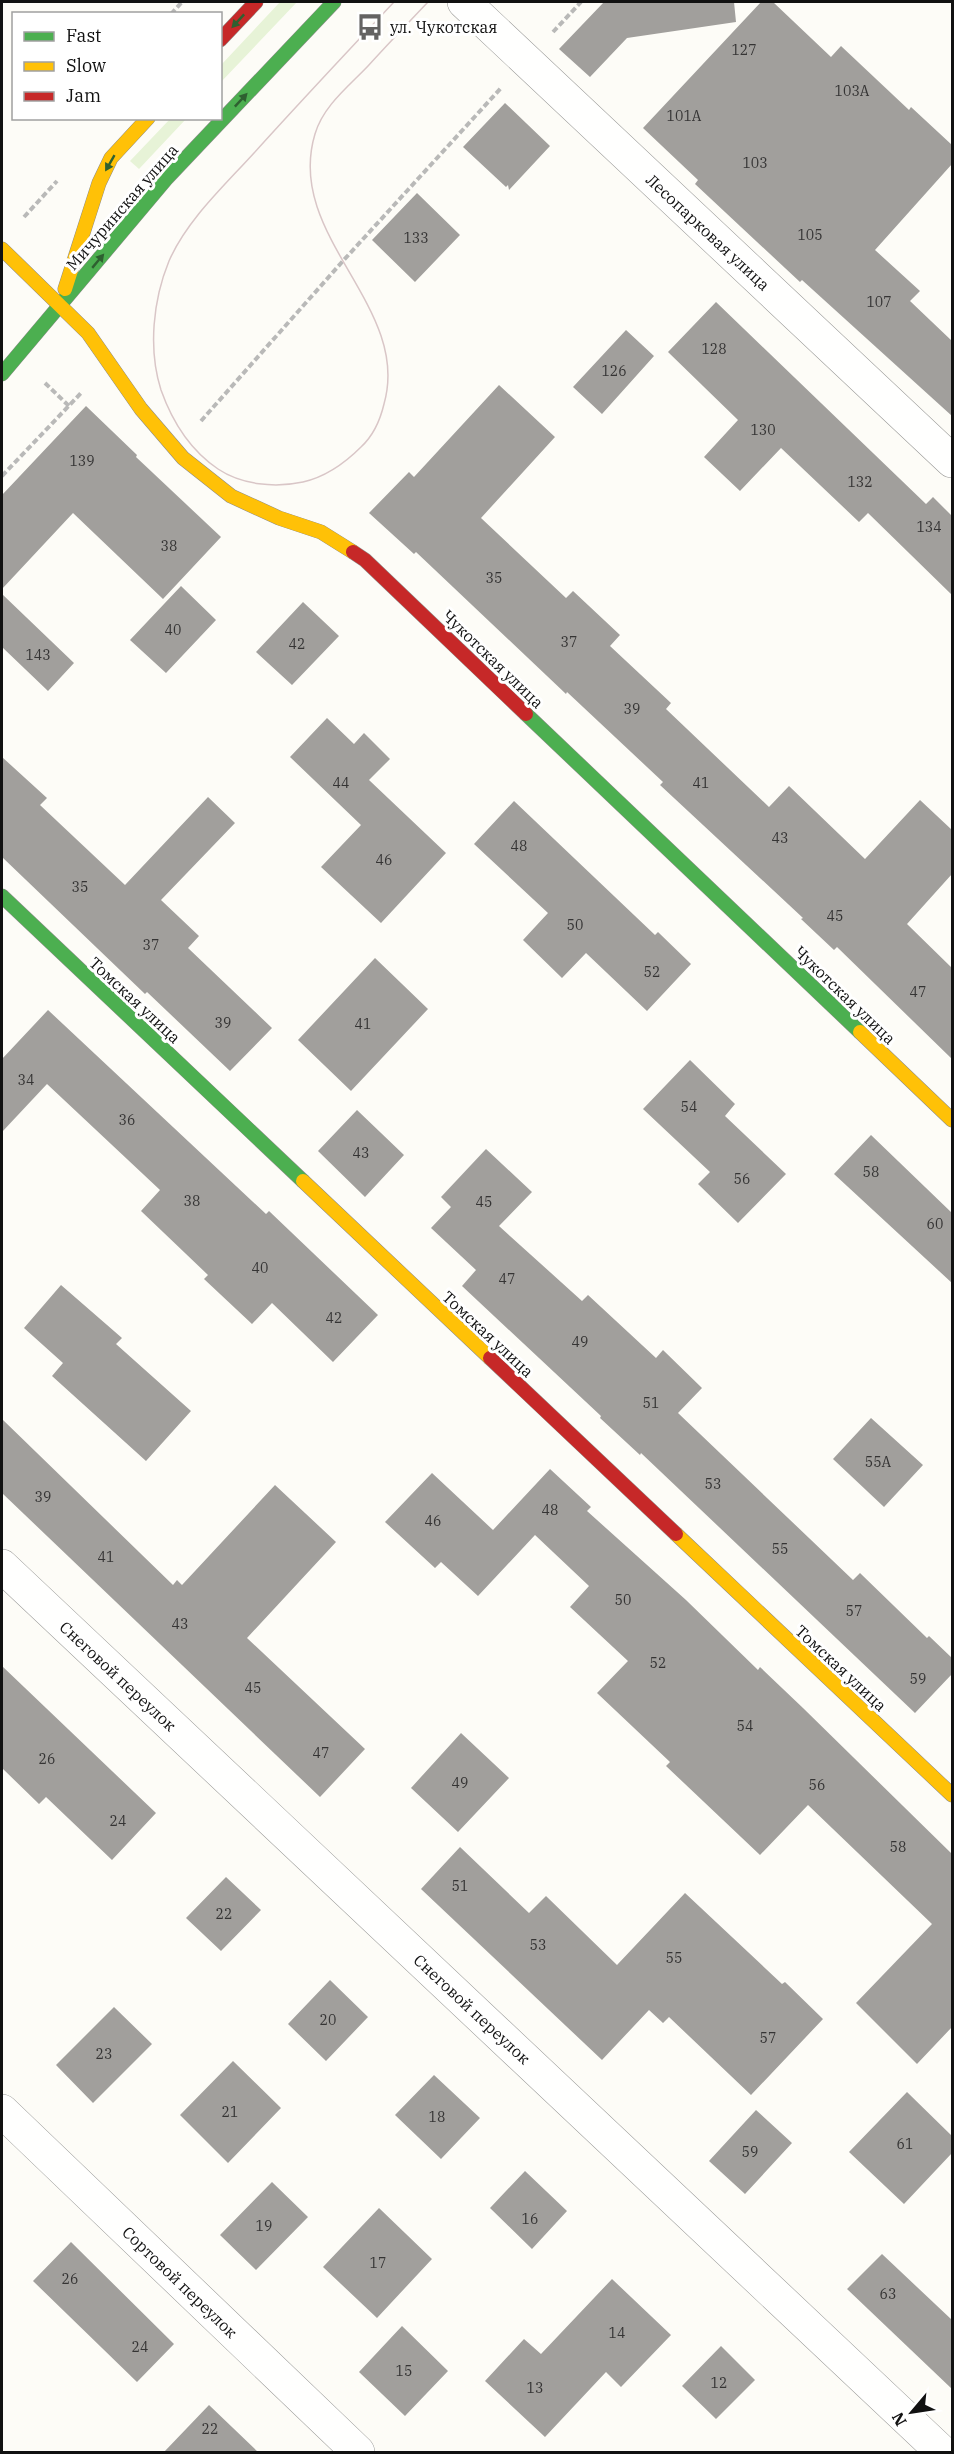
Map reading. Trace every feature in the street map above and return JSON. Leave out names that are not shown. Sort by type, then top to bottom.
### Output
[{"type":"street","points":[[222,38],[256,2]]},
{"type":"street","name":"Мичуринская улица","points":[[2,374],[168,178],[334,2]]},
{"type":"street","name":"Лесопарковая улица","points":[[464,2],[952,461]]},
{"type":"street","name":"Мичуринская улица","points":[[60,305],[103,175],[111,158],[146,120]]},
{"type":"street","name":"Чукотская улица","points":[[2,249],[87,333],[141,409],[183,458],[231,496],[279,518],[321,532],[365,560],[952,1120]]},
{"type":"street","name":"Томская улица","points":[[2,896],[952,1796]]},
{"type":"street","name":"Снеговой переулок","points":[[2,1566],[942,2452]]},
{"type":"street","name":"Сортовой переулок","points":[[2,2111],[358,2452]]},
{"type":"path","points":[[176,449],[342,262],[581,2]]},
{"type":"path","points":[[18,224],[58,180]]},
{"type":"path","points":[[2,476],[83,391]]},
{"type":"green space","points":[[280,2],[297,2],[222,81],[222,64]]},
{"type":"green space","points":[[169,120],[185,120],[139,169],[130,161]]},
{"type":"building","points":[[604,2],[734,2],[736,22],[627,38],[590,77],[559,49]]},
{"type":"building","points":[[761,2],[773,2],[831,57],[841,46],[909,110],[911,107],[952,145],[952,164],[875,250],[920,291],[910,301],[952,341],[952,416],[802,280],[800,282],[695,184],[698,180],[643,128]]},
{"type":"building","points":[[505,103],[550,146],[509,190],[508,185],[506,187],[463,147]]},
{"type":"building","points":[[417,193],[460,235],[415,282],[372,240]]},
{"type":"building","points":[[716,302],[926,504],[933,497],[952,516],[952,595],[868,513],[859,522],[781,448],[740,491],[704,457],[738,420],[668,352]]},
{"type":"building","points":[[626,330],[654,356],[602,414],[573,387]]},
{"type":"building","points":[[499,385],[555,437],[481,518],[566,598],[573,591],[620,635],[610,646],[671,703],[666,709],[769,807],[789,786],[865,859],[920,800],[952,830],[952,874],[907,924],[952,968],[952,1059],[837,947],[834,950],[801,919],[803,918],[660,785],[663,782],[567,692],[566,694],[416,552],[414,554],[369,513],[409,472],[414,477]]},
{"type":"building","points":[[86,406],[221,537],[163,599],[73,513],[2,589],[2,495]]},
{"type":"building","points":[[181,586],[216,620],[166,673],[130,640]]},
{"type":"building","points":[[2,594],[74,663],[48,691],[2,647]]},
{"type":"building","points":[[303,602],[339,636],[292,685],[256,652]]},
{"type":"building","points":[[327,718],[354,744],[364,733],[390,759],[369,780],[446,853],[381,923],[321,867],[361,825],[290,757]]},
{"type":"building","points":[[2,757],[47,798],[40,805],[125,885],[208,797],[235,823],[161,900],[199,936],[188,948],[272,1028],[230,1071],[147,992],[145,994],[2,857]]},
{"type":"building","points":[[514,801],[655,935],[658,932],[691,964],[647,1011],[586,953],[562,978],[523,940],[548,913],[474,844]]},
{"type":"building","points":[[375,958],[428,1009],[351,1091],[298,1040]]},
{"type":"building","points":[[48,1010],[266,1214],[269,1211],[378,1315],[333,1362],[272,1303],[252,1324],[204,1279],[208,1275],[141,1211],[160,1190],[47,1084],[2,1132],[2,1059]]},
{"type":"building","points":[[690,1060],[735,1104],[725,1116],[786,1174],[738,1223],[698,1184],[710,1172],[643,1109]]},
{"type":"building","points":[[357,1110],[404,1155],[365,1197],[318,1151]]},
{"type":"building","points":[[871,1135],[952,1213],[952,1283],[834,1174]]},
{"type":"building","points":[[486,1149],[532,1192],[499,1226],[582,1301],[588,1295],[656,1358],[663,1350],[702,1388],[678,1413],[853,1580],[860,1573],[927,1638],[929,1636],[952,1658],[952,1674],[915,1713],[462,1286],[476,1270],[431,1228],[451,1207],[441,1197]]},
{"type":"building","points":[[61,1285],[122,1338],[116,1344],[191,1411],[146,1461],[52,1376],[63,1363],[24,1328]]},
{"type":"building","points":[[871,1418],[923,1465],[884,1507],[833,1459]]},
{"type":"building","points":[[2,1419],[173,1585],[177,1580],[182,1585],[275,1485],[336,1542],[247,1638],[365,1749],[320,1797],[2,1493]]},
{"type":"building","points":[[550,1469],[591,1507],[587,1511],[686,1600],[758,1670],[760,1667],[952,1854],[952,2027],[917,2064],[856,2003],[932,1924],[808,1805],[760,1855],[666,1766],[670,1762],[597,1693],[628,1661],[570,1607],[589,1586],[535,1535],[478,1596],[441,1562],[435,1568],[385,1522],[432,1473],[493,1530]]},
{"type":"building","points":[[2,1666],[156,1813],[112,1860],[46,1797],[39,1804],[2,1768]]},
{"type":"building","points":[[461,1733],[509,1778],[458,1832],[411,1788]]},
{"type":"building","points":[[460,1847],[529,1913],[546,1896],[617,1965],[685,1893],[823,2019],[751,2095],[669,2017],[663,2023],[649,2010],[602,2060],[421,1889]]},
{"type":"building","points":[[226,1877],[261,1910],[221,1951],[186,1918]]},
{"type":"building","points":[[330,1980],[368,2017],[326,2061],[288,2024]]},
{"type":"building","points":[[114,2007],[152,2044],[93,2103],[56,2065]]},
{"type":"building","points":[[233,2061],[281,2108],[228,2163],[180,2115]]},
{"type":"building","points":[[434,2075],[480,2118],[441,2159],[395,2115]]},
{"type":"building","points":[[907,2092],[952,2136],[952,2153],[904,2204],[849,2152]]},
{"type":"building","points":[[756,2110],[792,2143],[745,2194],[709,2161]]},
{"type":"building","points":[[525,2171],[567,2211],[532,2249],[490,2208]]},
{"type":"building","points":[[272,2182],[308,2217],[256,2270],[220,2235]]},
{"type":"building","points":[[379,2208],[432,2259],[377,2318],[323,2267]]},
{"type":"building","points":[[71,2242],[174,2344],[137,2382],[33,2281]]},
{"type":"building","points":[[882,2254],[952,2320],[952,2389],[847,2289]]},
{"type":"building","points":[[612,2279],[671,2335],[621,2387],[606,2372],[545,2437],[485,2381],[524,2339],[541,2354]]},
{"type":"building","points":[[402,2326],[448,2371],[405,2416],[359,2372]]},
{"type":"building","points":[[721,2346],[755,2380],[716,2419],[682,2386]]},
{"type":"building","points":[[209,2405],[258,2452],[164,2452]]},
{"type":"tram line","points":[[394,2],[207,204],[177,246],[164,276],[154,325],[155,358],[161,390],[176,424],[191,444],[218,469],[237,479],[259,484],[281,485],[319,477],[355,453],[370,438],[378,422],[384,404],[388,368],[381,335],[331,238],[317,205],[310,171],[315,134],[330,105],[428,2]]},
{"type":"traffic: fast","points":[[2,374],[167,178],[334,2]]},
{"type":"traffic: fast","points":[[526,714],[860,1032]]},
{"type":"traffic: fast","points":[[2,896],[303,1181]]},
{"type":"traffic: slow","points":[[65,289],[99,183],[111,158],[146,120]]},
{"type":"traffic: slow","points":[[2,249],[88,333],[141,409],[183,458],[231,496],[279,518],[321,532],[353,552]]},
{"type":"traffic: slow","points":[[860,1032],[952,1120]]},
{"type":"traffic: slow","points":[[303,1181],[490,1358]]},
{"type":"traffic: slow","points":[[676,1534],[952,1795]]},
{"type":"traffic: jam","points":[[222,38],[256,2]]},
{"type":"traffic: jam","points":[[353,552],[365,560],[526,714]]},
{"type":"traffic: jam","points":[[490,1358],[676,1534]]},
{"type":"place","name":"ул. Чукотская","points":[[370,27]]}]
